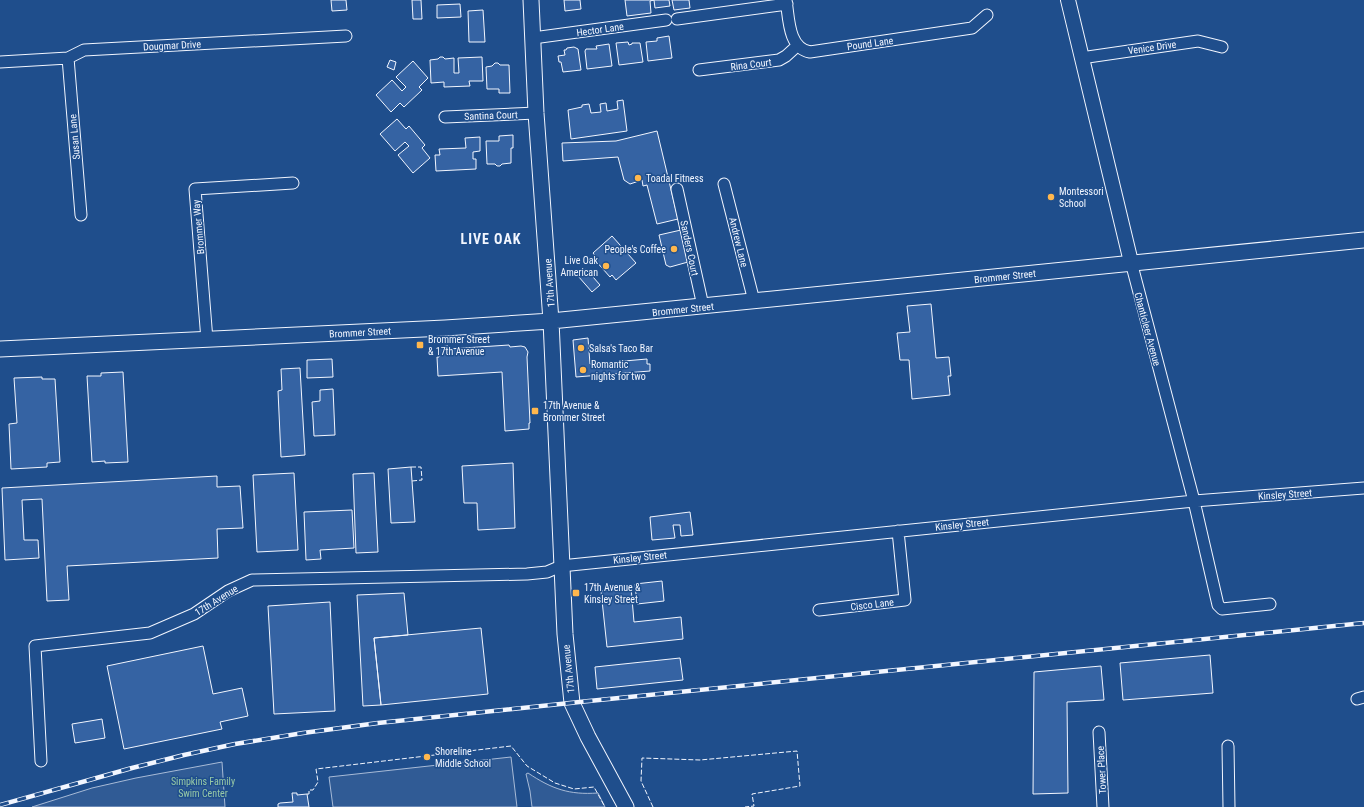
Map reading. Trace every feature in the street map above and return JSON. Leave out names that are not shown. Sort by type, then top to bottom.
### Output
[{"type":"main road","name":"17th Avenue","points":[[532,0],[536,113],[551,321],[561,566],[565,634],[572,702],[588,737],[626,807]]},
{"type":"main road","name":"Brommer Street","points":[[0,349],[445,328],[551,321],[944,283],[1131,262],[1364,240]]},
{"type":"street","name":"Chanticleer Avenue","points":[[1068,0],[1131,262],[1194,501],[1218,604],[1222,609],[1270,604]]},
{"type":"street","name":"Hector Lane","points":[[534,38],[787,2]]},
{"type":"street","points":[[787,2],[792,36],[797,46]]},
{"type":"street","name":"Pound Lane","points":[[797,46],[800,49],[810,52],[972,28],[987,15]]},
{"type":"street","name":"Dougmar Drive","points":[[0,62],[68,58],[84,50],[346,36]]},
{"type":"street","name":"Venice Drive","points":[[1081,58],[1198,41],[1222,47]]},
{"type":"street","name":"Rina Court","points":[[699,70],[779,60],[797,46]]},
{"type":"street","name":"Susan Lane","points":[[68,58],[81,216]]},
{"type":"street","name":"Santina Court","points":[[445,117],[536,113]]},
{"type":"street","name":"Brommer Way","points":[[207,340],[195,189],[293,183]]},
{"type":"street","name":"Andrew Lane","points":[[724,184],[754,301]]},
{"type":"street","name":"Sanders Court","points":[[677,189],[703,306]]},
{"type":"street","name":"Kinsley Street","points":[[561,566],[1194,501],[1364,488]]},
{"type":"street","name":"Cisco Lane","points":[[818,610],[905,600],[898,531]]},
{"type":"street","name":"17th Avenue","points":[[41,761],[35,646],[150,633],[194,614],[228,590],[252,580],[526,574],[547,572],[561,566]]},
{"type":"street","name":"Tower Place","points":[[1099,732],[1103,807]]},
{"type":"street","points":[[1228,746],[1229,807]]},
{"type":"green space","points":[[511,757],[517,807],[333,807],[329,777]]},
{"type":"green space","name":"Simpkins Family Swim Center","points":[[222,762],[225,807],[32,807],[92,788]]},
{"type":"green space","points":[[528,773],[561,790],[578,793],[598,793],[605,807],[532,807],[526,774]]},
{"type":"building","points":[[331,0],[346,0],[347,10],[332,11]]},
{"type":"building","points":[[412,0],[421,0],[422,19],[413,19]]},
{"type":"building","points":[[564,0],[580,0],[581,9],[565,11]]},
{"type":"building","points":[[625,0],[654,0],[650,1],[651,13],[627,16]]},
{"type":"building","points":[[654,0],[669,0],[670,6],[655,8]]},
{"type":"building","points":[[672,0],[689,0],[690,8],[674,10]]},
{"type":"building","points":[[460,4],[461,17],[437,18],[437,5]]},
{"type":"building","points":[[483,10],[485,42],[469,42],[468,11]]},
{"type":"building","points":[[669,36],[672,58],[648,61],[646,42],[657,41],[657,38]]},
{"type":"building","points":[[628,42],[629,45],[632,43],[640,43],[643,62],[619,65],[616,43]]},
{"type":"building","points":[[609,44],[612,66],[587,69],[586,49],[597,49],[596,46]]},
{"type":"building","points":[[574,47],[578,49],[581,70],[563,72],[558,56],[565,55],[564,50],[567,48]]},
{"type":"building","points":[[440,57],[445,59],[454,58],[454,73],[459,73],[458,58],[482,57],[483,81],[469,81],[470,86],[444,87],[444,82],[431,83],[430,60],[438,59]]},
{"type":"building","points":[[390,60],[396,62],[394,70],[387,67]]},
{"type":"building","points":[[413,61],[428,78],[419,87],[422,90],[404,107],[400,103],[391,112],[376,95],[392,80],[402,91],[406,87],[396,77]]},
{"type":"building","points":[[495,63],[500,65],[509,65],[510,93],[499,93],[499,89],[487,89],[486,67],[492,66]]},
{"type":"building","points":[[623,100],[627,131],[571,139],[568,110],[589,104],[591,113],[601,112],[600,104],[606,103],[607,111],[618,109],[617,101]]},
{"type":"building","points":[[397,119],[406,129],[409,126],[425,145],[422,148],[430,158],[413,173],[398,155],[409,146],[405,142],[395,151],[380,134]]},
{"type":"building","points":[[657,131],[678,219],[657,224],[647,185],[643,186],[642,180],[630,184],[624,180],[618,157],[563,161],[562,143],[616,141]]},
{"type":"building","points":[[513,135],[511,163],[502,164],[500,166],[495,164],[487,164],[486,141],[499,141],[499,136]]},
{"type":"building","points":[[480,137],[480,151],[473,152],[473,159],[476,159],[476,169],[436,171],[435,155],[440,155],[439,149],[466,148],[465,138]]},
{"type":"building","name":"People's Coffee","points":[[681,230],[688,262],[670,267],[666,265],[659,235]]},
{"type":"building","points":[[612,236],[636,263],[616,280],[612,275],[610,277],[595,260],[597,258],[593,253]]},
{"type":"building","points":[[586,269],[600,285],[592,292],[578,276]]},
{"type":"building","points":[[931,304],[936,358],[949,357],[951,376],[948,376],[950,395],[912,399],[909,360],[900,360],[897,333],[910,332],[907,306]]},
{"type":"building","points":[[588,338],[590,364],[647,359],[647,364],[650,364],[650,371],[576,377],[573,340]]},
{"type":"building","points":[[509,345],[510,347],[525,347],[528,352],[529,429],[505,431],[502,372],[438,376],[437,357],[439,357],[439,347],[448,346],[448,349]]},
{"type":"building","points":[[332,359],[333,377],[307,378],[307,360]]},
{"type":"building","points":[[300,368],[305,455],[281,457],[278,391],[282,390],[281,369]]},
{"type":"building","points":[[123,372],[128,462],[92,462],[87,376],[101,376],[101,373]]},
{"type":"building","points":[[42,377],[42,379],[55,379],[60,462],[47,463],[47,467],[11,469],[9,424],[17,423],[14,378]]},
{"type":"building","points":[[333,389],[335,435],[314,436],[312,402],[320,401],[320,390]]},
{"type":"building","points":[[513,463],[515,528],[478,530],[477,503],[464,503],[462,466]]},
{"type":"building","points":[[411,467],[415,522],[391,523],[388,469]]},
{"type":"building","points":[[294,473],[298,550],[257,552],[253,475]]},
{"type":"building","points":[[374,473],[378,552],[356,553],[353,474]]},
{"type":"building","points":[[217,476],[217,487],[240,486],[243,528],[217,529],[218,558],[67,566],[69,600],[47,601],[42,499],[22,500],[24,540],[38,540],[39,558],[5,560],[2,488]]},
{"type":"building","points":[[352,510],[354,548],[320,550],[321,559],[306,560],[304,512]]},
{"type":"building","points":[[690,512],[693,535],[681,536],[680,525],[673,525],[675,538],[652,540],[650,517]]},
{"type":"building","points":[[662,581],[664,601],[637,604],[635,584]]},
{"type":"building","points":[[631,587],[634,622],[681,617],[683,639],[607,647],[601,591]]},
{"type":"building","points":[[404,593],[408,635],[374,638],[381,705],[363,706],[357,595]]},
{"type":"building","points":[[330,602],[335,711],[274,714],[268,606]]},
{"type":"building","points":[[481,628],[488,694],[381,705],[374,638]]},
{"type":"building","points":[[203,646],[213,694],[242,688],[248,716],[220,722],[222,729],[124,749],[107,666]]},
{"type":"building","points":[[1210,655],[1213,693],[1123,700],[1120,663]]},
{"type":"building","points":[[680,658],[683,680],[597,689],[595,667]]},
{"type":"building","points":[[1101,666],[1104,700],[1067,702],[1068,793],[1033,794],[1034,672]]},
{"type":"building","points":[[102,719],[105,738],[75,743],[72,724]]},
{"type":"building","points":[[292,793],[297,793],[297,795],[307,794],[309,807],[278,807],[278,804],[280,803],[293,802]]},
{"type":"railway","points":[[0,805],[184,755],[235,744],[303,733],[378,723],[589,701],[1364,623]]},
{"type":"fence","points":[[411,467],[421,467],[422,480],[412,481]]},
{"type":"fence","points":[[307,794],[309,794],[309,790],[313,790],[318,782],[316,769],[511,746],[527,766],[555,783],[574,789],[594,787],[605,807]]},
{"type":"fence","points":[[653,807],[641,781],[642,758],[700,760],[797,751],[800,786],[752,794],[754,806],[745,807]]},
{"type":"place","name":"Toadal Fitness","points":[[638,178]]},
{"type":"place","name":"Montessori School","points":[[1051,197]]},
{"type":"place","name":"People's Coffee","points":[[674,249]]},
{"type":"place","name":"Live Oak American","points":[[606,266]]},
{"type":"place","name":"Brommer Street & 17th Avenue","points":[[420,345]]},
{"type":"place","name":"Salsa's Taco Bar","points":[[581,348]]},
{"type":"place","name":"Romantic nights for two","points":[[583,370]]},
{"type":"place","name":"17th Avenue & Brommer Street","points":[[535,411]]},
{"type":"place","name":"17th Avenue & Kinsley Street","points":[[576,593]]},
{"type":"place","name":"Shoreline Middle School","points":[[427,757]]},
{"type":"district","name":"LIVE OAK","points":[[491,239]]}]
